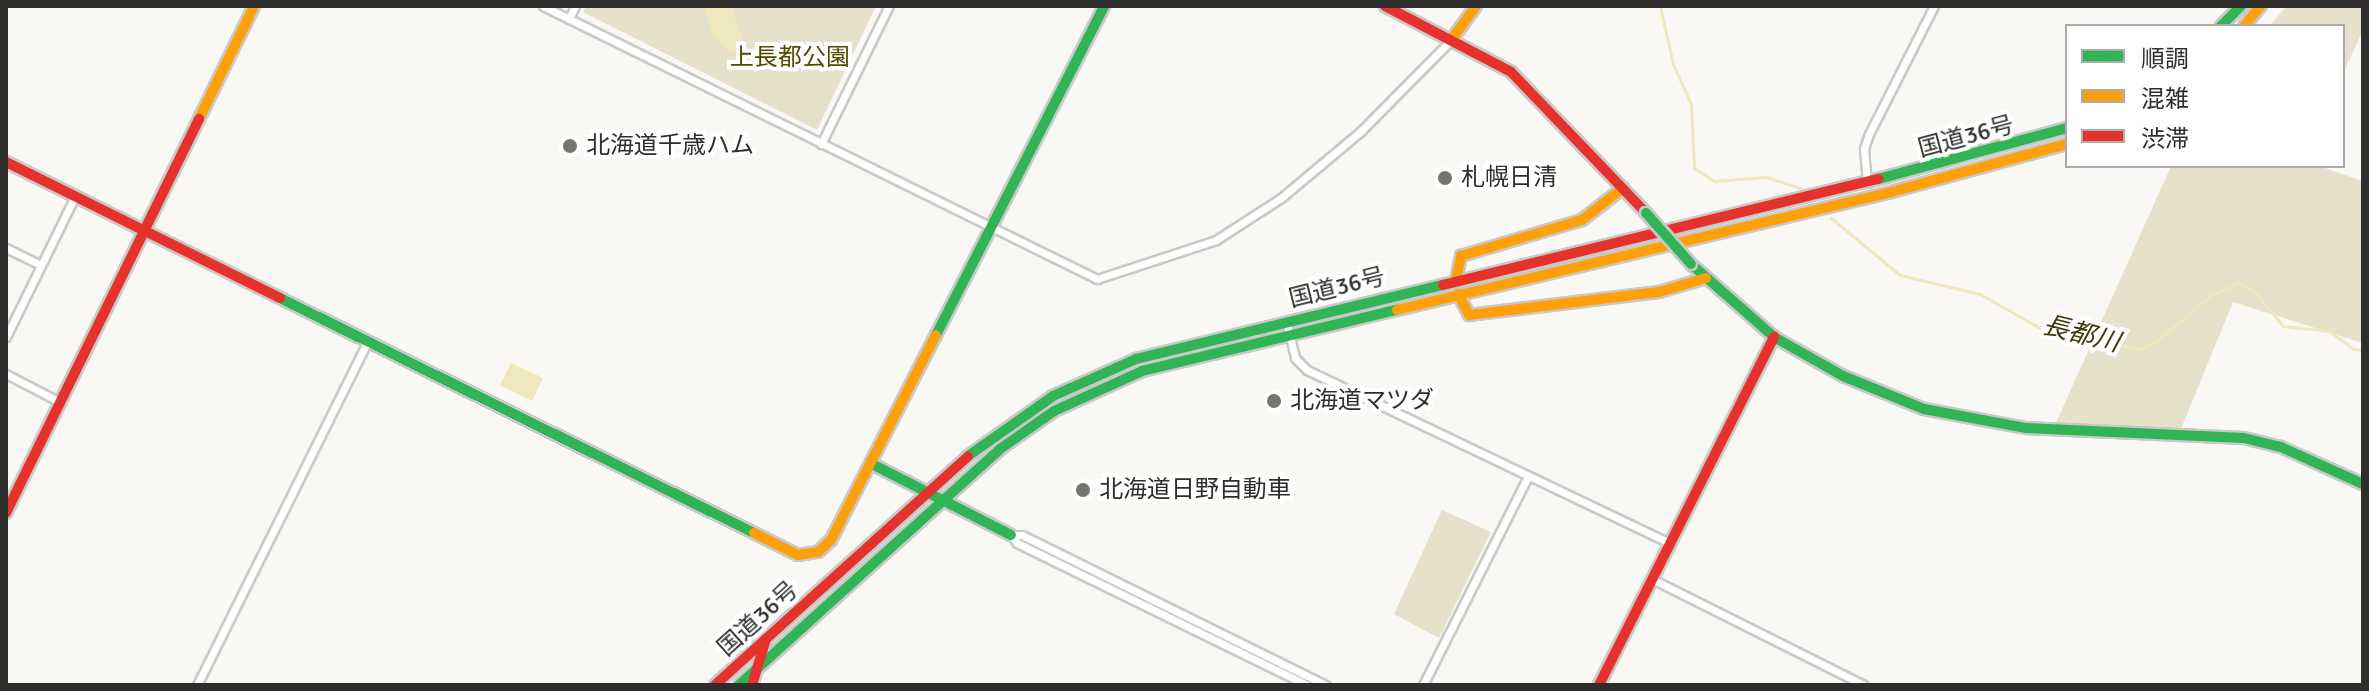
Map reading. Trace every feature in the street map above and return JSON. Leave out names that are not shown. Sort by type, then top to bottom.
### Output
[{"type":"main road","points":[[6,513],[254,6]]},
{"type":"main road","points":[[6,162],[798,555],[818,552],[831,540],[1104,6]]},
{"type":"main road","points":[[1385,6],[1511,72],[1706,278],[1774,337],[1843,376],[1944,414],[2045,430],[2244,438],[2281,447],[2363,484]]},
{"type":"main road","points":[[1452,39],[1476,6]]},
{"type":"main road","points":[[2223,24],[2241,6]]},
{"type":"main road","points":[[2246,24],[2261,6]]},
{"type":"main road","name":"国道36号","points":[[715,685],[924,493],[990,437],[1053,396],[1136,359],[1867,183],[2007,148],[2065,129]]},
{"type":"main road","name":"国道36号","points":[[739,685],[941,501],[1054,411],[1142,371],[1891,192],[2065,145]]},
{"type":"main road","points":[[1456,280],[1461,256],[1582,220],[1623,188]]},
{"type":"main road","points":[[1458,294],[1469,315],[1659,292],[1706,278]]},
{"type":"main road","points":[[1599,685],[1774,337]]},
{"type":"main road","points":[[872,464],[1011,535]]},
{"type":"main road","points":[[752,685],[761,665],[766,639]]},
{"type":"street","points":[[543,6],[1097,279],[1216,240],[1281,198],[1361,131],[1452,39]]},
{"type":"street","points":[[569,19],[575,6]]},
{"type":"street","points":[[821,144],[889,6]]},
{"type":"street","points":[[1867,183],[1864,149],[1869,134],[1934,6]]},
{"type":"street","points":[[7,333],[75,196]]},
{"type":"street","points":[[6,248],[41,265]]},
{"type":"street","points":[[1286,321],[1295,358],[1307,370],[1670,543]]},
{"type":"street","points":[[197,685],[368,341]]},
{"type":"street","points":[[6,374],[60,402]]},
{"type":"street","points":[[1423,685],[1528,476]]},
{"type":"street","points":[[1011,535],[1017,543],[1307,685]]},
{"type":"street","points":[[1011,535],[1326,685]]},
{"type":"street","points":[[1652,579],[1864,685]]},
{"type":"green space","name":"上長都公園","points":[[586,6],[876,6],[817,130],[583,12]]},
{"type":"green space","points":[[2287,6],[2363,6],[2363,30],[2345,69],[2345,24],[2271,24]]},
{"type":"green space","points":[[2170,168],[2325,168],[2363,181],[2363,343],[2233,302],[2178,436],[2051,434]]},
{"type":"green space","points":[[1442,510],[1491,532],[1439,638],[1394,614]]},
{"type":"shaded area","points":[[704,6],[731,6],[742,36],[738,52],[728,52],[713,35]]},
{"type":"shaded area","points":[[511,363],[543,378],[532,401],[500,385]]},
{"type":"waterway","name":"長都川","points":[[1660,6],[1673,64],[1691,104],[1694,168],[1714,181],[1766,177],[1802,189]]},
{"type":"waterway","name":"長都川","points":[[1831,218],[1900,275],[1980,294],[2038,327],[2139,349],[2153,344],[2210,296],[2238,283],[2255,292],[2283,326],[2329,331],[2354,349],[2363,350]]},
{"type":"traffic: fast","points":[[936,335],[1104,6]]},
{"type":"traffic: fast","points":[[2223,24],[2241,6]]},
{"type":"traffic: fast","points":[[1878,179],[2065,129]]},
{"type":"traffic: fast","points":[[1646,213],[1691,264]]},
{"type":"traffic: fast","points":[[1691,264],[1774,337],[1843,376],[1924,409],[2026,428],[2244,438],[2281,447],[2363,484]]},
{"type":"traffic: fast","points":[[968,456],[1053,396],[1136,359],[1443,285]]},
{"type":"traffic: fast","points":[[280,298],[754,533]]},
{"type":"traffic: fast","points":[[739,685],[1000,449],[1054,411],[1142,371],[1397,310]]},
{"type":"traffic: fast","points":[[872,464],[1011,535]]},
{"type":"traffic: slow","points":[[199,119],[254,6]]},
{"type":"traffic: slow","points":[[1452,39],[1476,6]]},
{"type":"traffic: slow","points":[[2246,24],[2261,6]]},
{"type":"traffic: slow","points":[[1397,310],[1891,192],[2065,145]]},
{"type":"traffic: slow","points":[[1456,280],[1461,256],[1582,220],[1623,188]]},
{"type":"traffic: slow","points":[[1458,294],[1469,315],[1659,292],[1706,278]]},
{"type":"traffic: slow","points":[[754,533],[798,555],[818,552],[831,540],[936,335]]},
{"type":"traffic: jam","points":[[1385,6],[1511,72],[1646,213]]},
{"type":"traffic: jam","points":[[6,513],[199,119]]},
{"type":"traffic: jam","points":[[6,162],[280,298]]},
{"type":"traffic: jam","points":[[1443,285],[1878,179]]},
{"type":"traffic: jam","points":[[1599,685],[1774,337]]},
{"type":"traffic: jam","points":[[715,685],[968,456]]},
{"type":"traffic: jam","points":[[752,685],[766,639]]},
{"type":"place","name":"北海道千歳ハム","points":[[570,146]]},
{"type":"place","name":"札幌日清","points":[[1445,178]]},
{"type":"place","name":"北海道マツダ","points":[[1274,401]]},
{"type":"place","name":"北海道日野自動車","points":[[1083,490]]}]
